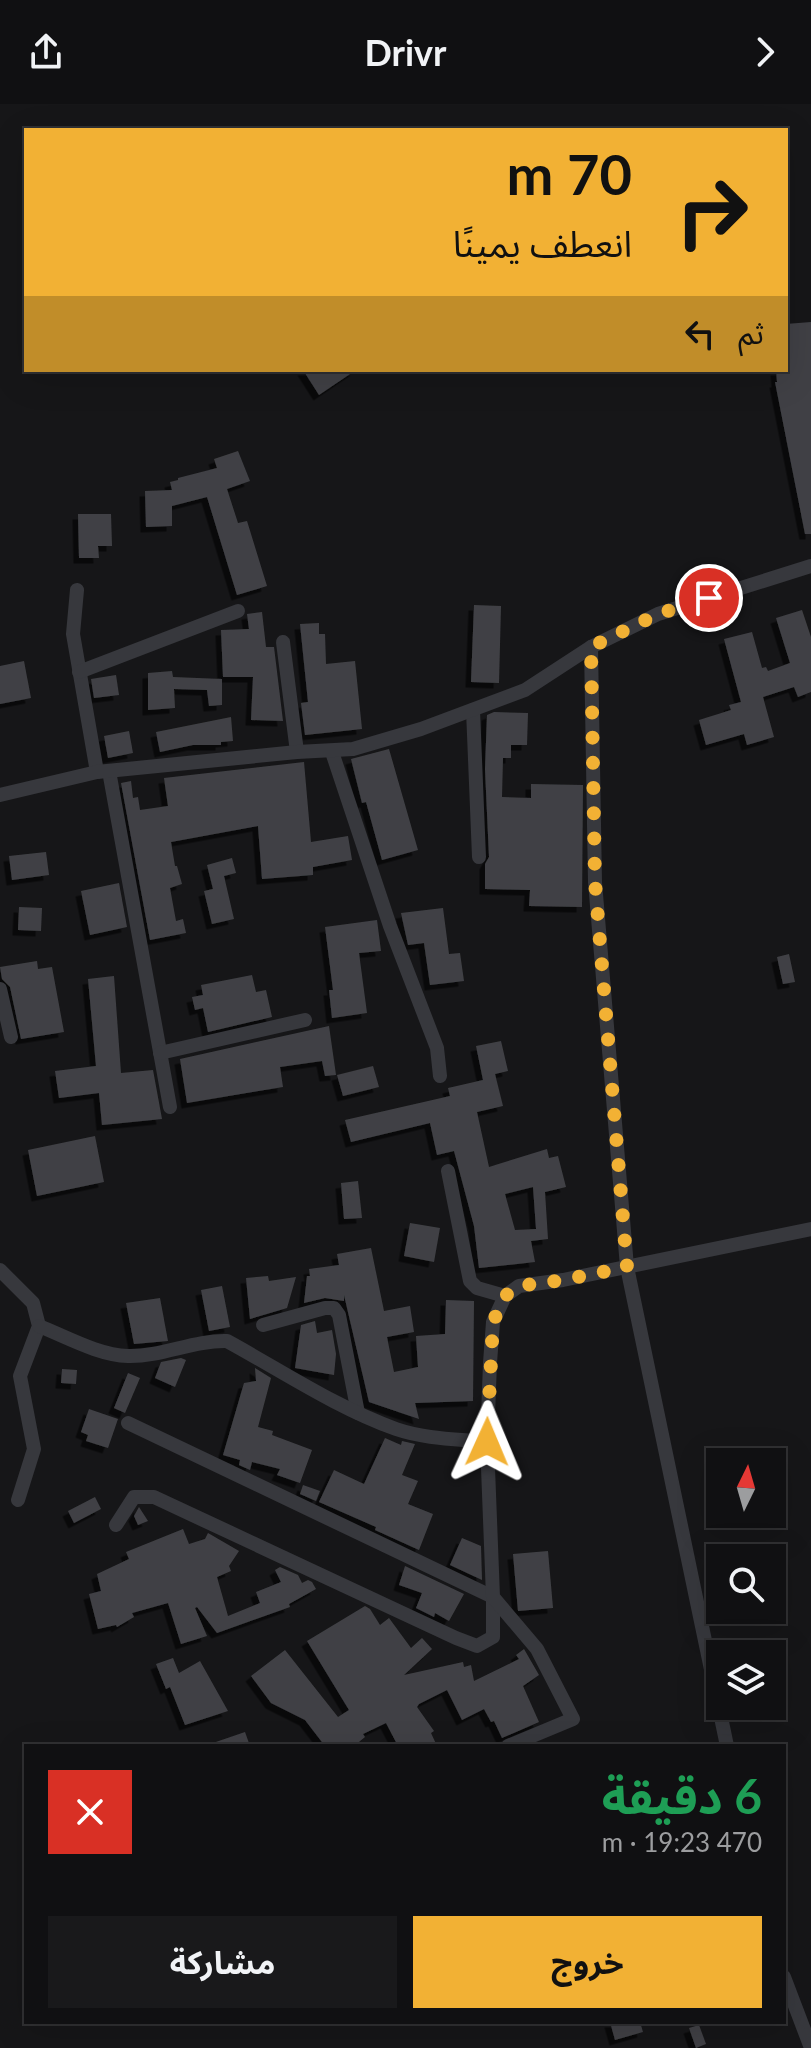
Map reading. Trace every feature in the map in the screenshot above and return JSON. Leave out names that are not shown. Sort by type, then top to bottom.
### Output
[{"type":"street","points":[[0,795],[103,771],[353,749],[525,690],[591,647],[658,614],[811,566]]},
{"type":"street","points":[[77,590],[73,634],[79,672],[103,771],[170,1107]]},
{"type":"street","points":[[79,672],[238,611]]},
{"type":"street","points":[[283,642],[297,752]]},
{"type":"street","points":[[591,647],[595,882],[627,1267],[727,1744]]},
{"type":"street","points":[[473,710],[479,857]]},
{"type":"street","points":[[332,752],[390,926],[437,1048],[440,1076]]},
{"type":"street","points":[[0,989],[11,1037]]},
{"type":"street","points":[[160,1053],[305,1020]]},
{"type":"street","points":[[448,1171],[470,1281],[477,1288],[505,1296]]},
{"type":"street","points":[[116,1525],[134,1497],[154,1497],[477,1646],[493,1637],[487,1442],[493,1322],[505,1296],[519,1286],[563,1280],[811,1229]]},
{"type":"street","points":[[0,1270],[33,1303],[39,1326],[20,1376],[34,1449],[18,1500]]},
{"type":"street","points":[[263,1325],[334,1308],[339,1315],[358,1413]]},
{"type":"street","points":[[39,1326],[108,1354],[131,1356],[211,1340],[227,1341],[358,1413],[398,1430],[487,1442]]},
{"type":"street","points":[[128,1423],[493,1597],[537,1649],[573,1719],[513,1744]]},
{"type":"street","points":[[786,1982],[811,2048]]},
{"type":"street","points":[[794,2002],[811,1998]]},
{"type":"building","points":[[811,322],[811,534],[805,534],[775,382],[776,372],[788,372],[788,324]]},
{"type":"building","points":[[304,372],[353,372],[319,395]]},
{"type":"building","points":[[238,451],[250,481],[227,489],[238,523],[247,521],[267,586],[237,595],[207,497],[172,506],[172,526],[146,527],[145,491],[172,490],[170,482],[217,468],[214,459]]},
{"type":"building","points":[[78,514],[111,514],[112,546],[98,546],[99,558],[79,558]]},
{"type":"building","points":[[474,605],[501,606],[499,683],[471,682]]},
{"type":"building","points":[[802,610],[811,637],[811,692],[798,697],[794,687],[763,697],[774,737],[747,745],[744,734],[706,745],[699,720],[731,710],[729,705],[741,702],[724,639],[752,632],[762,668],[766,667],[768,671],[790,663],[776,618]]},
{"type":"building","points":[[262,612],[266,647],[274,647],[283,721],[251,720],[253,677],[223,677],[221,630],[249,629],[247,614]]},
{"type":"building","points":[[319,623],[319,634],[325,634],[326,664],[355,661],[362,729],[305,735],[301,703],[308,702],[300,624]]},
{"type":"building","points":[[24,661],[31,698],[0,704],[0,666]]},
{"type":"building","points":[[172,671],[173,677],[222,679],[222,705],[209,706],[207,690],[174,689],[175,708],[148,710],[148,673]]},
{"type":"building","points":[[116,675],[119,695],[94,698],[91,679]]},
{"type":"building","points":[[494,712],[528,713],[527,745],[511,745],[511,758],[503,758],[502,797],[531,798],[531,784],[583,785],[582,907],[529,906],[530,890],[485,889],[485,864],[489,857],[485,769],[487,715]]},
{"type":"building","points":[[231,717],[233,741],[160,752],[156,732]]},
{"type":"building","points":[[129,731],[133,753],[108,758],[104,736]]},
{"type":"building","points":[[389,749],[418,850],[382,860],[351,759]]},
{"type":"building","points":[[304,762],[311,842],[348,836],[352,860],[313,867],[313,875],[262,879],[258,826],[171,842],[182,884],[170,888],[176,921],[183,919],[186,933],[150,940],[121,783],[131,781],[133,798],[138,797],[140,810],[168,806],[164,778]]},
{"type":"building","points":[[46,852],[49,875],[12,880],[9,856]]},
{"type":"building","points":[[232,858],[236,873],[224,876],[234,919],[212,924],[204,891],[213,889],[207,865]]},
{"type":"building","points":[[119,883],[127,927],[90,935],[81,891]]},
{"type":"building","points":[[19,907],[42,908],[41,931],[18,930]]},
{"type":"building","points":[[443,908],[449,954],[460,953],[464,981],[430,985],[424,943],[408,945],[401,913]]},
{"type":"building","points":[[377,920],[381,951],[359,953],[367,1013],[332,1018],[329,990],[333,990],[325,927]]},
{"type":"building","points":[[789,954],[795,982],[783,984],[777,957]]},
{"type":"building","points":[[37,961],[38,969],[52,967],[64,1032],[21,1039],[10,987],[2,979],[0,967]]},
{"type":"building","points":[[252,975],[256,992],[266,990],[272,1017],[208,1032],[203,1008],[195,1010],[192,997],[203,995],[201,985]]},
{"type":"building","points":[[114,976],[121,1073],[153,1070],[162,1119],[102,1125],[99,1093],[59,1098],[55,1071],[96,1066],[88,979]]},
{"type":"building","points":[[329,1026],[336,1075],[325,1076],[322,1061],[280,1067],[283,1087],[187,1103],[180,1059]]},
{"type":"building","points":[[501,1041],[508,1071],[495,1074],[503,1106],[477,1112],[489,1167],[547,1149],[549,1158],[558,1156],[566,1187],[545,1192],[548,1239],[531,1241],[535,1262],[479,1268],[474,1226],[454,1151],[437,1155],[430,1123],[351,1142],[345,1120],[450,1096],[448,1088],[483,1080],[476,1046]],"holes":[[[533,1187],[536,1229],[515,1230],[505,1194]]]},
{"type":"building","points":[[373,1066],[379,1087],[343,1096],[337,1075]]},
{"type":"building","points":[[95,1136],[104,1182],[37,1196],[28,1150]]},
{"type":"building","points":[[358,1181],[362,1218],[344,1219],[341,1183]]},
{"type":"building","points":[[410,1223],[440,1228],[434,1262],[404,1256]]},
{"type":"building","points":[[371,1248],[384,1311],[410,1306],[414,1332],[387,1337],[394,1372],[418,1367],[416,1336],[445,1334],[446,1300],[474,1301],[473,1401],[415,1403],[419,1419],[369,1402],[344,1295],[344,1301],[325,1298],[304,1303],[309,1269],[339,1265],[337,1254]]},
{"type":"building","points":[[268,1276],[269,1281],[296,1277],[287,1308],[250,1319],[246,1278]]},
{"type":"building","points":[[222,1286],[230,1327],[209,1331],[201,1290]]},
{"type":"building","points":[[160,1298],[168,1341],[134,1344],[126,1303]]},
{"type":"building","points":[[315,1321],[317,1333],[332,1330],[336,1354],[334,1375],[295,1368],[301,1325]]},
{"type":"building","points":[[186,1360],[175,1387],[155,1378],[161,1362]]},
{"type":"building","points":[[255,1368],[271,1378],[258,1427],[312,1450],[300,1483],[277,1475],[280,1469],[252,1462],[250,1470],[239,1465],[240,1460],[223,1455],[244,1383],[256,1381]]},
{"type":"building","points":[[62,1369],[77,1370],[76,1384],[61,1383]]},
{"type":"building","points":[[128,1373],[140,1378],[125,1413],[114,1408]]},
{"type":"building","points":[[89,1409],[118,1419],[108,1448],[86,1441],[88,1435],[81,1432]]},
{"type":"building","points":[[385,1438],[401,1445],[402,1441],[415,1444],[402,1475],[418,1481],[408,1504],[433,1514],[419,1550],[319,1502],[334,1470],[364,1484]]},
{"type":"building","points":[[303,1485],[320,1491],[316,1501],[300,1494]]},
{"type":"building","points":[[95,1497],[101,1509],[74,1523],[68,1511]]},
{"type":"building","points":[[139,1507],[148,1521],[138,1525],[134,1516]]},
{"type":"building","points":[[183,1529],[189,1544],[205,1539],[208,1533],[239,1551],[229,1566],[231,1571],[217,1577],[228,1616],[260,1603],[256,1592],[281,1582],[275,1570],[280,1567],[298,1575],[302,1583],[312,1582],[316,1589],[289,1604],[290,1607],[217,1633],[197,1607],[207,1636],[181,1644],[168,1603],[132,1613],[134,1617],[117,1627],[98,1629],[89,1594],[101,1591],[97,1574],[129,1559],[126,1552]]},
{"type":"building","points":[[462,1538],[481,1546],[482,1580],[450,1565]]},
{"type":"building","points":[[548,1551],[553,1608],[518,1611],[513,1554]]},
{"type":"building","points":[[405,1566],[464,1594],[449,1621],[416,1608],[422,1593],[399,1585]]},
{"type":"building","points":[[365,1606],[380,1625],[389,1618],[411,1648],[422,1638],[432,1649],[404,1675],[463,1662],[464,1667],[471,1665],[474,1681],[519,1659],[516,1655],[524,1649],[539,1675],[523,1686],[539,1722],[502,1738],[484,1709],[462,1720],[447,1690],[417,1707],[434,1731],[431,1733],[436,1744],[397,1744],[386,1723],[363,1734],[365,1737],[356,1744],[323,1744],[305,1720],[271,1703],[251,1676],[285,1650],[338,1717],[349,1710],[307,1641]]},
{"type":"building","points":[[173,1658],[179,1673],[200,1661],[228,1711],[185,1725],[170,1687],[166,1689],[156,1664]]},
{"type":"building","points":[[245,1732],[249,1744],[210,1744]]},
{"type":"building","points":[[611,2024],[641,2024],[643,2032],[615,2040]]},
{"type":"building","points":[[699,2025],[706,2044],[696,2048],[689,2028]]},
{"type":"route","points":[[487,1442],[493,1322],[505,1296],[519,1286],[627,1267],[595,882],[591,647],[658,614],[709,598]]}]
